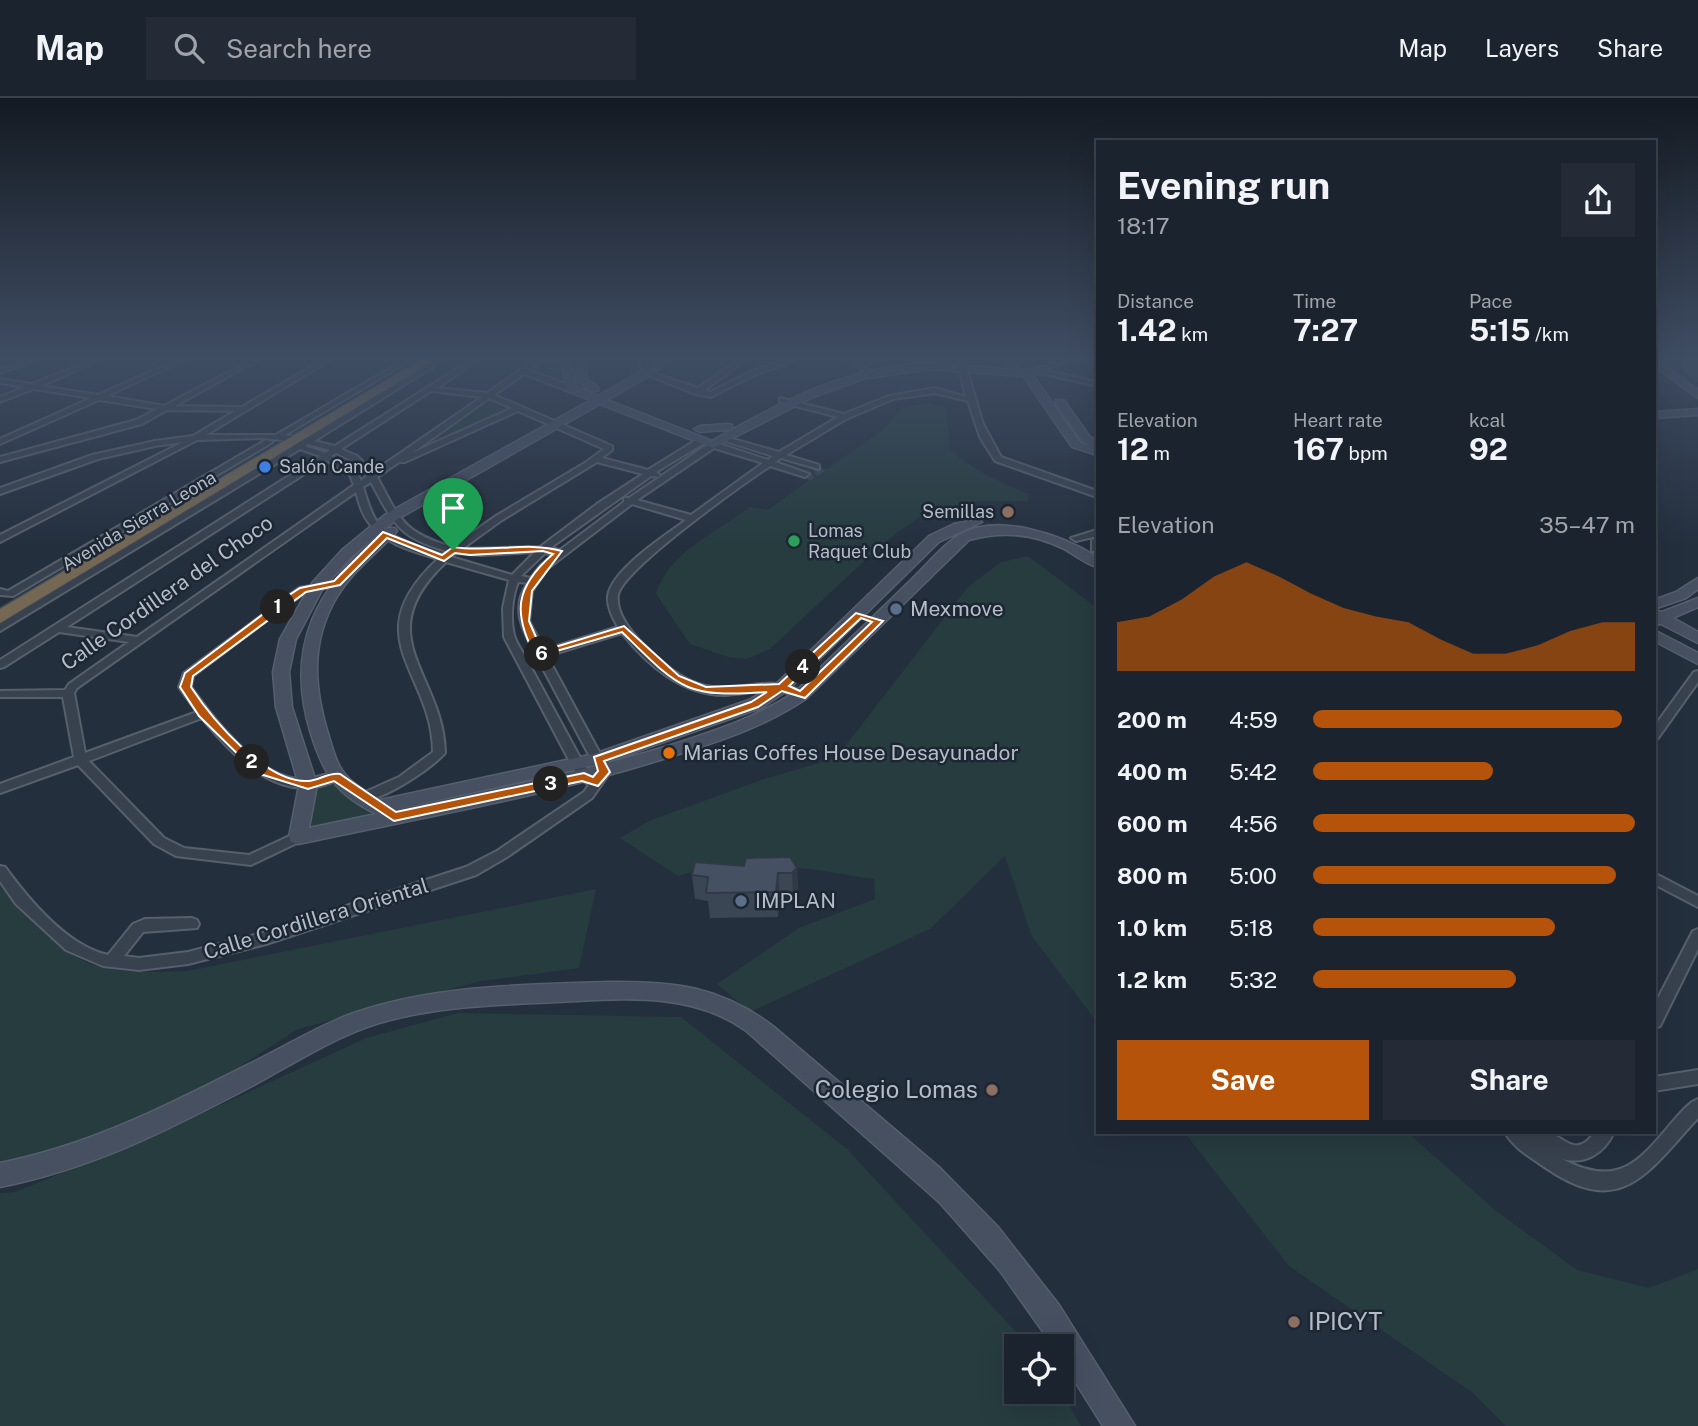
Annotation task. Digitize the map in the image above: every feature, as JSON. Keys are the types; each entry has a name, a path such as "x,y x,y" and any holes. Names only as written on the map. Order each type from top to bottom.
{"highway":[{"name":"Avenida Sierra Leona","path":"289,441 320,422"},
{"name":"Avenida Sierra Leona","path":"0,617 210,487 322,422"},
{"name":"Avenida Sierra Leona","path":"3,598 210,487"}],"street":[{"path":"0,436 31,422"},
{"path":"0,442 43,422"},
{"path":"0,460 139,422"},
{"path":"0,539 177,444 208,422"},
{"path":"0,493 94,462 160,449 194,439 221,422"},
{"name":"Avenida Sierra Leona","path":"0,628 315,422"},
{"name":"Avenida Sierra Leona","path":"3,598 325,422"},
{"path":"0,665 377,422"},
{"name":"Calle Cordillera del Choco","path":"80,759 68,693 73,686 448,422"},
{"name":"Calle Cordillera del Choco","path":"388,463 401,460 487,422"},
{"path":"371,802 439,753 440,742 435,723 406,651 407,610 425,579 453,550 609,448 552,422"},
{"path":"298,837 308,785 285,707 281,672 288,639 317,586 347,553 395,521 568,422"},
{"path":"667,422 765,462 805,474"},
{"path":"591,771 524,621 527,591 532,581 559,553 713,439 747,422"},
{"path":"801,695 782,687 720,692 690,686 663,669 624,629 612,600 618,582 634,565 765,462 838,422"},
{"path":"980,422 991,451 998,459 1096,494"},
{"path":"1059,422 1076,444 1096,452"},
{"path":"1071,422 1086,439 1096,444"},
{"path":"591,771 521,661 509,637 506,615 514,580 543,548 652,474 700,435 727,432 775,456 816,467"},
{"path":"194,439 289,441 335,449 354,458 371,474 395,521 421,539 453,550 470,552 543,548 559,553"},
{"path":"0,493 94,457 177,444 289,441 344,465 354,474 365,507 381,531 444,558 514,580 532,581"},
{"path":"0,531 160,449"},
{"path":"595,459 665,477"},
{"path":"617,497 694,519"},
{"path":"371,802 591,771 744,708 782,687 859,615 934,539 968,524 1031,523 1096,547"},
{"path":"80,759 159,841 181,853 251,860 298,837 591,771 737,729 774,714 801,695 953,544 999,525 1096,547"},
{"path":"381,531 337,583 314,625 308,650 308,704 336,776 394,817"},
{"path":"1656,615 1698,582"},
{"path":"336,776 308,785 261,771 203,714 185,687 188,675 286,601 317,586 337,583"},
{"path":"1681,595 1698,602"},
{"path":"1656,615 1698,602"},
{"path":"859,615 878,621"},
{"path":"1656,615 1698,638"},
{"path":"55,628 139,640"},
{"path":"521,661 624,629"},
{"path":"1656,636 1698,659"},
{"path":"1656,732 1698,674"},
{"path":"0,694 68,693"},
{"path":"0,789 203,714"},
{"name":"Calle Cordillera Oriental","path":"0,871 21,900 71,946 112,961 139,964 188,958 266,938 471,871 502,854 588,795 591,771"},
{"path":"1656,879 1698,902"},
{"path":"112,961 138,928 145,925 192,925"},
{"path":"1656,1017 1698,935"},
{"path":"0,1175 38,1169 126,1136 356,1021 403,1006 463,998 608,991 681,995 716,1002 747,1021 789,1056 965,1211 1024,1280 1120,1426"},
{"path":"1656,1084 1698,1077"},
{"path":"1516,1134 1550,1162 1594,1180 1611,1181 1639,1169 1698,1107"},
{"path":"1536,1134 1547,1143 1569,1153 1583,1154 1598,1144 1604,1134"}],"green space":[{"path":"452,422 481,422 398,459"},
{"name":"Lomas Raquet Club","path":"890,422 947,422 950,449 977,470 1029,494 1028,501 978,501 928,512 899,531 863,562 770,649 747,659 728,657 690,644 656,594 671,566 695,544 750,507 768,510 813,477 776,461 827,469 883,430"},
{"path":"1028,556 1096,607 1096,1021 1031,935 1005,856 930,929 750,1012 717,984 799,928 875,899 874,879 800,868 753,865 729,866 678,876 620,838 649,821 761,780 836,758 968,587 1001,562"},
{"path":"328,782 353,793 374,808 373,821 314,832 304,820 309,791"},
{"path":"0,883 54,941 71,954 105,968 143,972 187,971 596,889 579,968 481,981 298,1029 214,1083 127,1126 34,1161 0,1165"},
{"path":"458,1013 681,1017 847,1149 1018,1334 1004,1334 1004,1404 1068,1404 1081,1426 0,1426 0,1193 15,1192 151,1137 366,1038"},
{"path":"1186,1134 1409,1134 1495,1210 1577,1270 1649,1288 1698,1269 1698,1426 1506,1426 1473,1393 1289,1266"}],"building":[{"path":"790,857 797,868 792,873 778,873 776,892 706,893 708,877 692,875 695,862 744,866 746,858"}],"tunnel":[{"path":"805,474 810,476 822,468 816,467"}],"place":[{"name":"Salón Cande","path":"265,467"},
{"name":"Semillas","path":"1008,512"},
{"name":"Lomas Raquet Club","path":"794,541"},
{"name":"Mexmove","path":"896,609"},
{"name":"Marias Coffes House Desayunador","path":"669,753"},
{"name":"IMPLAN","path":"741,901"},
{"name":"Colegio Lomas","path":"992,1090"},
{"name":"IPICYT","path":"1294,1322"}],"route":[{"path":"453,550 444,558 412,548 386,534 337,583 303,590 286,601 188,675 185,687 203,714 261,771 308,785 336,776 394,817 584,777 594,783 604,772 598,759 702,725 755,704 782,687 859,615 878,621 801,695 782,687 751,691 704,690 690,686 663,669 624,629 539,655 524,621 527,591 532,581 559,553 543,548 470,552 453,550"}]}
